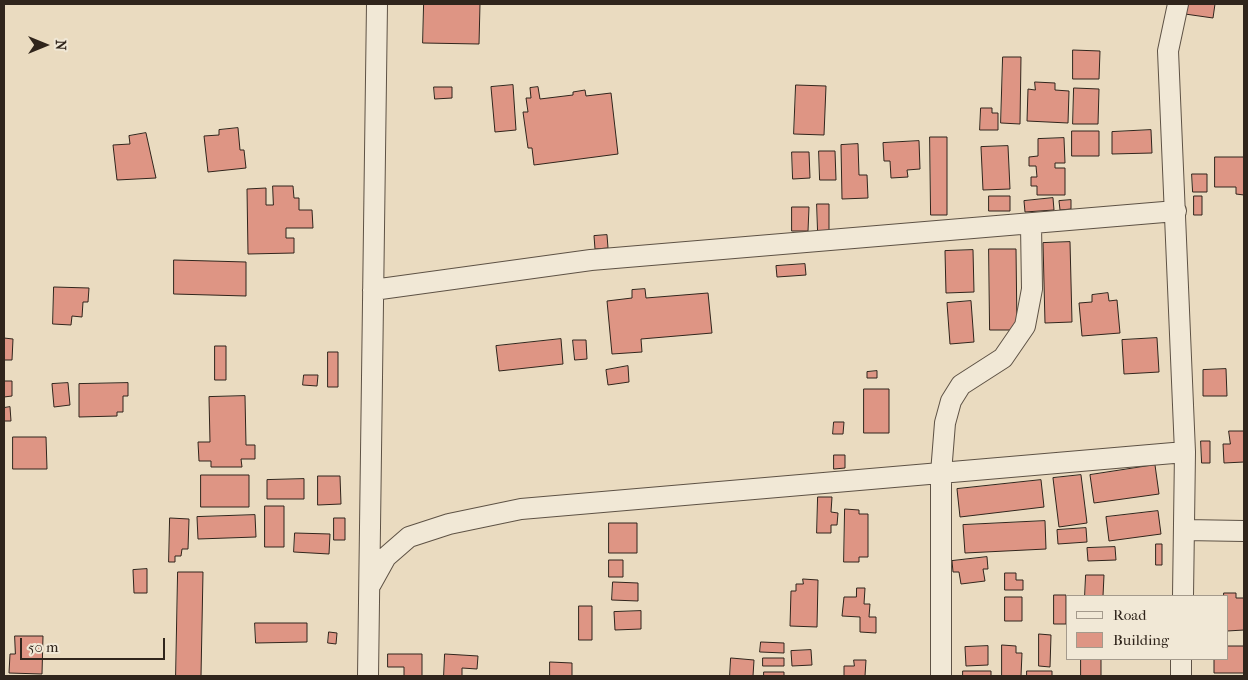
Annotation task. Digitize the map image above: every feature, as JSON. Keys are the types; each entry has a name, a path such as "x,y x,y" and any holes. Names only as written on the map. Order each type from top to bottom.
{"street":[{"path":"368,676 371,584 377,4"},
{"path":"1178,4 1168,51 1185,452 1183,595"},
{"path":"373,290 591,260 1031,225 1176,211"},
{"path":"941,676 941,473 946,423 951,400 961,385 1003,358 1025,326 1032,289 1031,225"},
{"path":"371,584 386,557 409,536 450,524 512,511 1185,452"},
{"path":"1184,530 1244,531"},
{"path":"1181,676 1182,660"}],"building":[{"path":"424,4 480,4 479,44 423,43"},
{"path":"1187,4 1215,4 1213,18 1185,14"},
{"path":"1073,50 1100,51 1099,79 1073,79"},
{"path":"1003,57 1021,57 1020,124 1001,123"},
{"path":"1035,82 1055,83 1055,90 1069,91 1068,123 1027,121 1028,89 1035,90"},
{"path":"513,85 516,130 495,132 491,87"},
{"path":"796,85 826,86 824,135 794,134"},
{"path":"434,87 452,87 452,98 435,99"},
{"path":"538,87 540,99 573,95 573,92 585,90 586,96 611,93 618,154 534,165 532,148 528,148 523,112 528,112 526,98 531,98 530,88"},
{"path":"1074,88 1099,89 1098,124 1073,124"},
{"path":"981,108 992,108 992,113 998,113 998,130 980,130"},
{"path":"238,128 240,150 244,150 246,168 208,172 204,136 219,135 219,130"},
{"path":"1151,130 1152,153 1112,154 1112,132"},
{"path":"1072,131 1099,131 1099,156 1072,156"},
{"path":"146,133 156,178 117,180 113,145 130,144 129,136"},
{"path":"930,137 947,137 947,215 931,215"},
{"path":"1064,138 1065,163 1055,163 1055,168 1065,168 1065,195 1037,195 1037,186 1031,186 1031,177 1037,177 1036,166 1029,166 1029,157 1038,156 1038,139"},
{"path":"919,141 920,169 907,170 908,177 891,178 890,161 884,161 883,143"},
{"path":"858,144 859,175 867,175 868,198 842,199 841,145"},
{"path":"1008,146 1010,189 983,190 981,147"},
{"path":"819,151 835,151 836,180 820,180"},
{"path":"792,152 809,152 810,178 793,179"},
{"path":"1215,157 1244,157 1244,195 1236,194 1236,187 1215,187"},
{"path":"1192,174 1207,174 1207,192 1193,192"},
{"path":"273,186 293,186 294,198 299,198 299,210 312,210 313,228 286,228 286,238 294,238 294,253 248,254 247,189 266,188 266,205 273,205"},
{"path":"989,196 1010,196 1010,211 989,211"},
{"path":"1194,196 1202,196 1202,215 1194,215"},
{"path":"1053,198 1054,210 1025,212 1024,201"},
{"path":"1071,200 1071,209 1060,210 1059,201"},
{"path":"817,204 829,204 829,231 818,232"},
{"path":"792,207 809,207 808,231 792,231"},
{"path":"607,235 608,248 595,249 594,236"},
{"path":"1070,242 1072,322 1045,323 1043,243"},
{"path":"989,249 1016,249 1017,330 990,330"},
{"path":"973,250 974,292 946,293 945,251"},
{"path":"174,260 246,262 246,296 174,294"},
{"path":"805,264 806,275 777,277 776,266"},
{"path":"54,287 89,288 88,302 83,302 82,317 72,316 71,325 53,324"},
{"path":"645,289 646,298 708,293 712,333 641,339 642,352 612,354 607,301 632,298 632,290"},
{"path":"1108,293 1109,301 1117,300 1120,333 1082,336 1079,303 1092,302 1092,295"},
{"path":"971,301 974,342 950,344 947,303"},
{"path":"4,338 13,339 12,360 4,360"},
{"path":"1157,338 1159,372 1124,374 1122,340"},
{"path":"561,339 563,364 499,371 496,346"},
{"path":"573,340 586,340 587,359 575,360"},
{"path":"215,346 226,346 226,380 215,380"},
{"path":"328,352 338,352 338,387 328,387"},
{"path":"628,366 629,382 608,385 606,370"},
{"path":"1226,369 1227,396 1203,396 1203,370"},
{"path":"877,371 877,378 867,378 867,372"},
{"path":"304,375 318,375 317,386 303,385"},
{"path":"4,381 12,381 12,396 4,397"},
{"path":"68,383 70,405 54,407 52,384"},
{"path":"128,383 128,396 123,396 123,412 117,412 117,416 79,417 79,384"},
{"path":"864,389 889,389 889,433 864,433"},
{"path":"245,396 246,445 255,445 255,459 241,459 242,467 211,467 211,461 199,461 198,442 210,442 209,397"},
{"path":"10,407 11,421 4,421 4,408"},
{"path":"834,422 844,422 843,434 833,434"},
{"path":"1229,431 1244,431 1244,462 1224,463 1223,444 1230,444"},
{"path":"13,437 46,437 47,469 13,469"},
{"path":"1201,441 1210,441 1210,463 1202,463"},
{"path":"834,455 845,455 845,468 834,469"},
{"path":"1155,465 1159,494 1094,503 1090,475"},
{"path":"201,475 249,475 249,507 201,507"},
{"path":"1081,475 1087,523 1059,527 1053,478"},
{"path":"318,476 340,476 341,504 318,505"},
{"path":"304,479 304,499 267,499 267,480"},
{"path":"1041,480 1044,507 960,517 957,489"},
{"path":"818,497 832,497 831,512 838,513 837,525 831,525 831,533 817,533"},
{"path":"265,506 284,506 284,547 265,547"},
{"path":"845,509 859,510 859,514 868,514 868,557 859,557 859,562 844,562"},
{"path":"1158,511 1161,534 1109,541 1106,517"},
{"path":"255,515 256,537 198,539 197,517"},
{"path":"170,518 189,519 188,549 182,549 181,556 175,556 175,562 169,562"},
{"path":"334,518 345,518 345,540 334,540"},
{"path":"1045,521 1046,549 965,553 963,525"},
{"path":"609,523 637,523 637,553 609,553"},
{"path":"1086,528 1087,542 1058,544 1057,530"},
{"path":"295,533 330,534 329,554 294,552"},
{"path":"1156,544 1162,544 1162,565 1156,565"},
{"path":"1115,547 1116,560 1088,561 1087,548"},
{"path":"987,557 988,569 983,569 985,581 961,584 959,572 953,572 952,561"},
{"path":"609,560 623,560 623,577 609,577"},
{"path":"147,569 147,593 134,593 133,570"},
{"path":"178,572 203,572 201,676 176,676"},
{"path":"1005,573 1016,573 1016,580 1023,580 1023,590 1005,590"},
{"path":"1086,575 1104,575 1103,595 1085,595"},
{"path":"803,579 818,580 817,627 790,626 791,591 796,591 796,584 803,584"},
{"path":"613,582 638,583 638,601 612,600"},
{"path":"857,588 865,588 864,604 870,604 869,617 876,617 876,633 860,632 860,617 842,616 844,597 856,597"},
{"path":"1224,593 1236,593 1236,598 1244,598 1244,630 1228,631 1228,595 1224,595"},
{"path":"1054,595 1066,595 1066,624 1054,624"},
{"path":"1005,597 1022,597 1022,621 1005,621"},
{"path":"579,606 592,606 592,640 579,640"},
{"path":"641,611 641,629 615,630 614,612"},
{"path":"255,623 307,623 307,642 256,643"},
{"path":"329,632 337,633 336,644 328,643"},
{"path":"1039,634 1051,635 1050,667 1039,666"},
{"path":"15,636 43,636 42,674 9,673 10,654 15,654"},
{"path":"761,642 784,643 784,653 760,652"},
{"path":"1002,645 1016,646 1016,653 1022,653 1021,676 1002,676"},
{"path":"988,646 988,665 966,666 965,647"},
{"path":"1228,646 1244,646 1244,673 1214,673 1214,660 1228,660"},
{"path":"811,650 812,665 792,666 791,651"},
{"path":"388,654 422,654 422,676 404,676 404,667 388,667"},
{"path":"445,654 478,656 477,669 462,668 462,676 444,676"},
{"path":"731,658 754,660 753,676 730,676"},
{"path":"763,658 784,658 784,666 763,666"},
{"path":"854,660 866,660 865,676 844,676 844,666 854,666"},
{"path":"1081,660 1101,660 1101,676 1081,676"},
{"path":"550,662 572,663 572,676 550,676"},
{"path":"963,671 991,671 991,676 963,676"},
{"path":"1027,671 1052,671 1052,676 1027,676"},
{"path":"764,672 784,672 784,676 764,676"}]}
